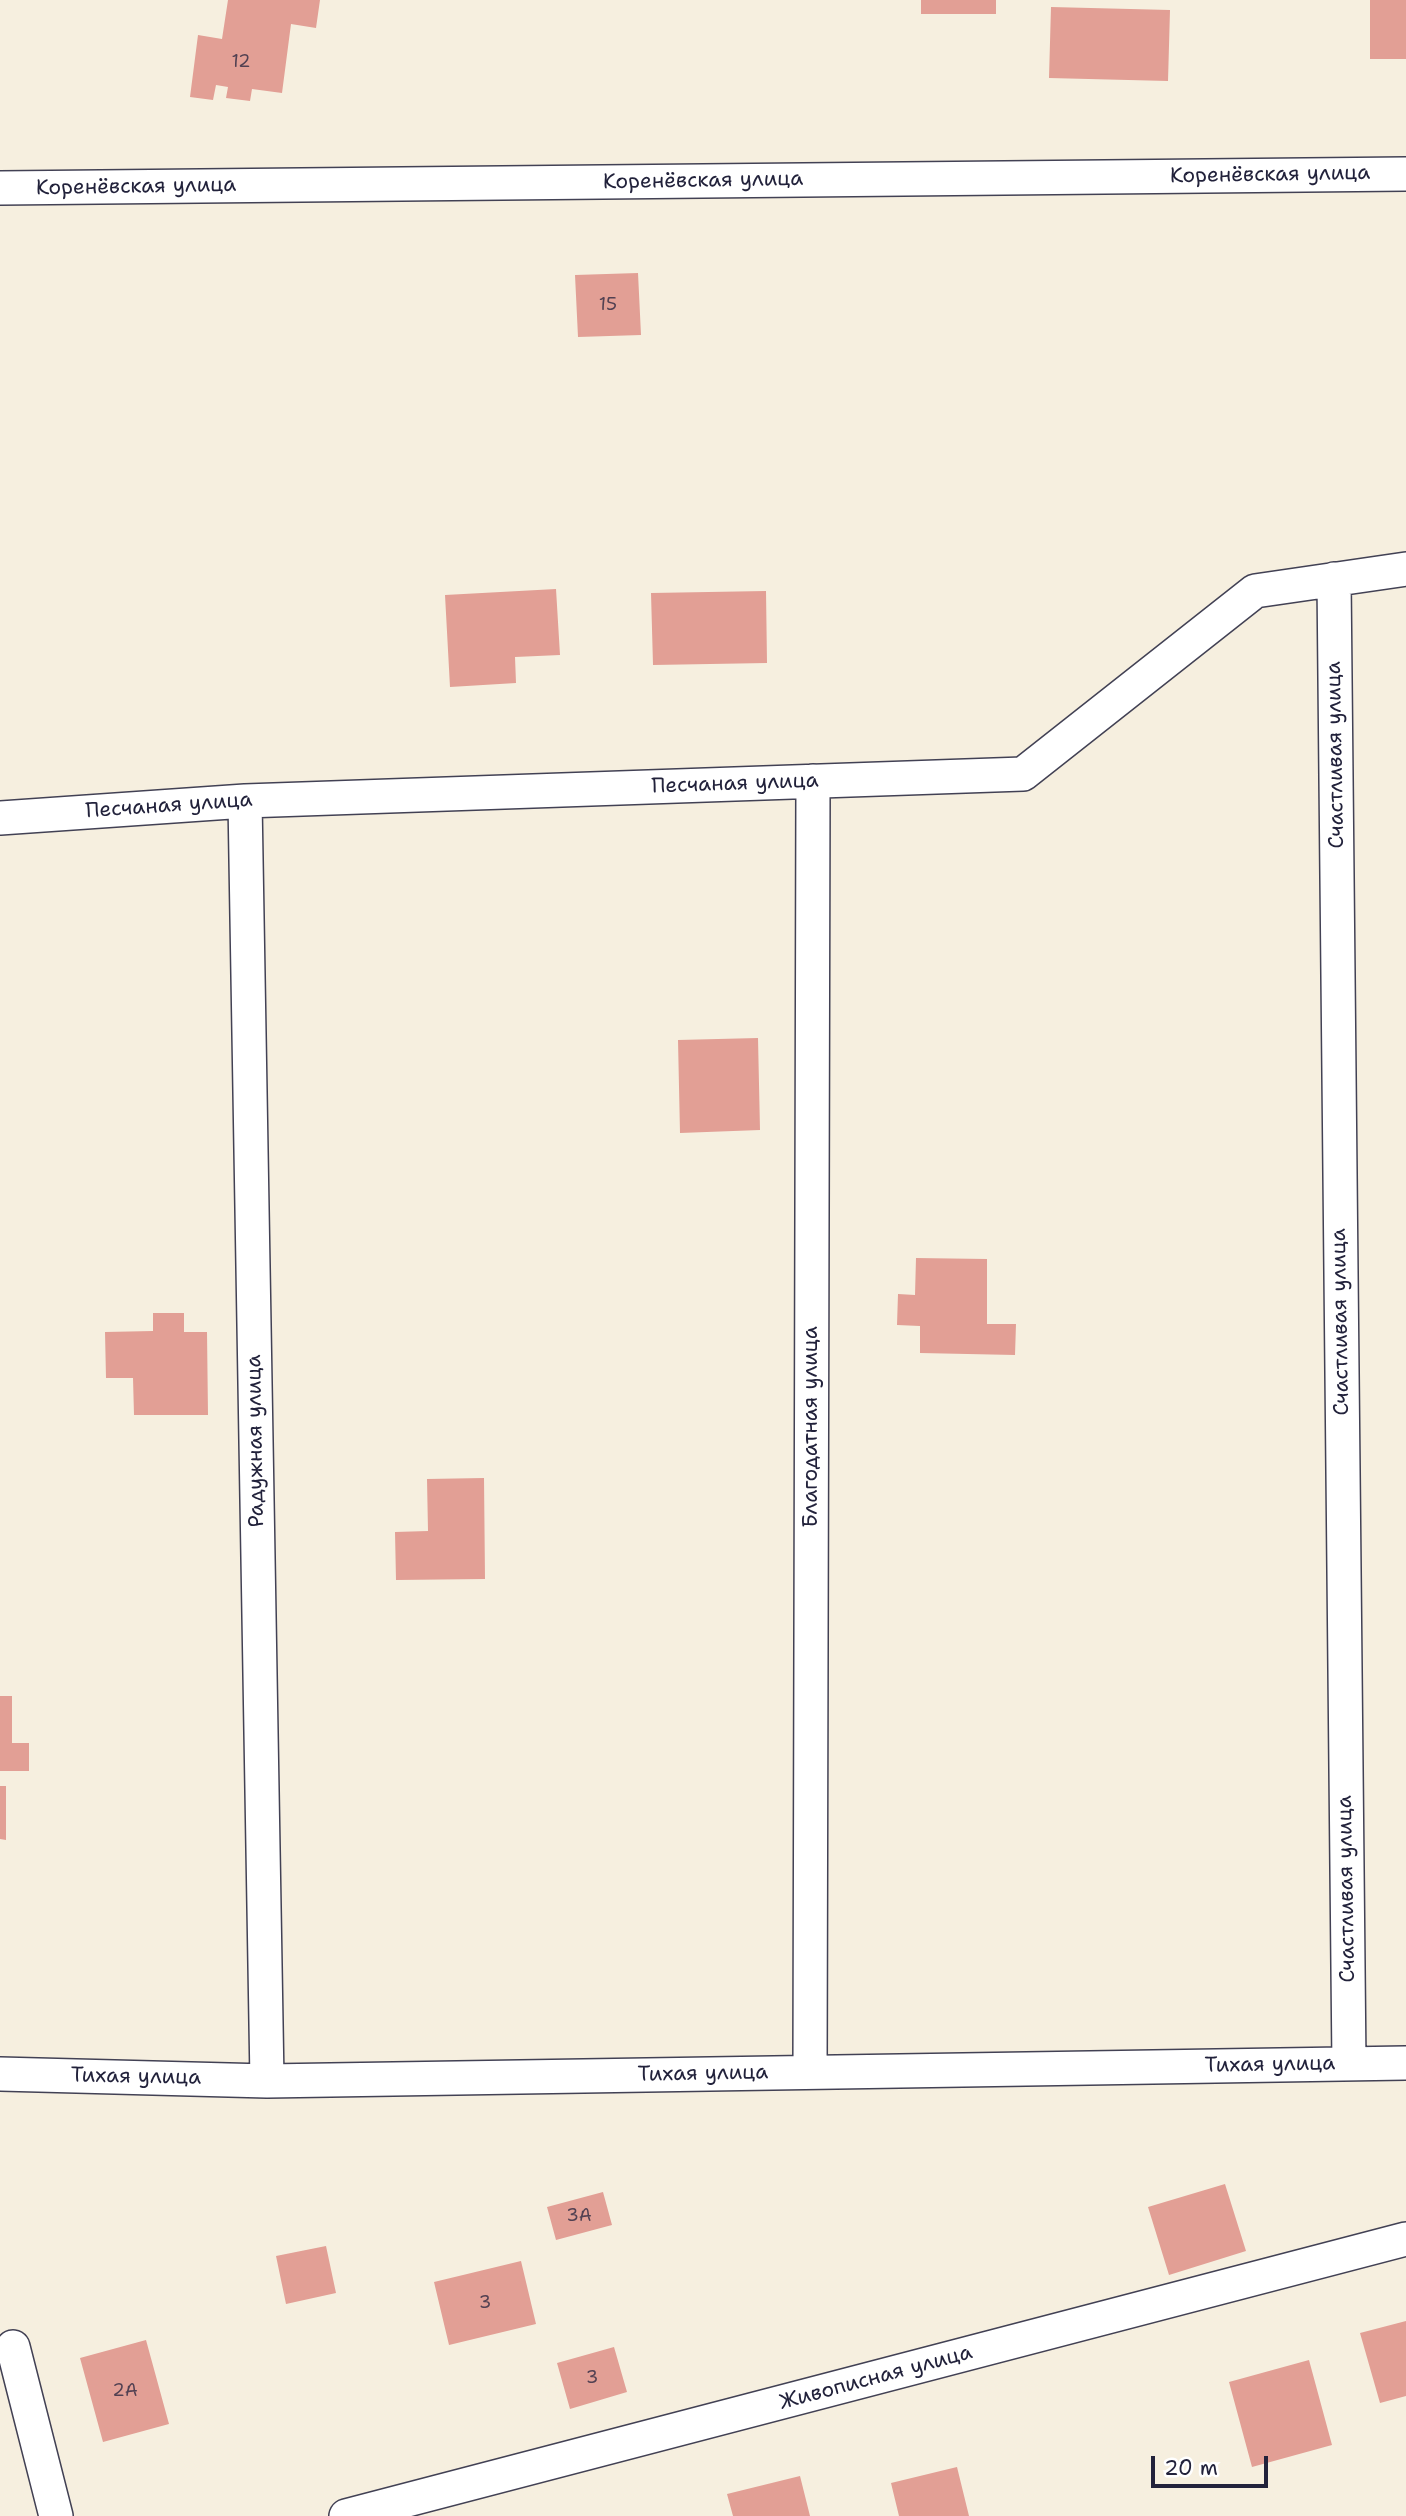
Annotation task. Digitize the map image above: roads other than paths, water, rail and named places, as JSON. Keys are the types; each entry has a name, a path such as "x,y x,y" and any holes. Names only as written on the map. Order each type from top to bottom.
{"street":[{"name":"Коренёвская улица","path":"0,188 1406,174"},
{"name":"Песчаная улица","path":"0,818 245,801 1023,774 1255,591 1406,569"},
{"name":"Счастливая улица","path":"1334,579 1349,2064"},
{"name":"Благодатная улица","path":"810,2073 813,781"},
{"name":"Радужная улица","path":"245,801 267,2081"},
{"name":"Тихая улица","path":"0,2074 267,2081 1406,2063"},
{"name":"Живописная улица","path":"346,2516 1406,2239"},
{"path":"13,2347 56,2516"}]}
